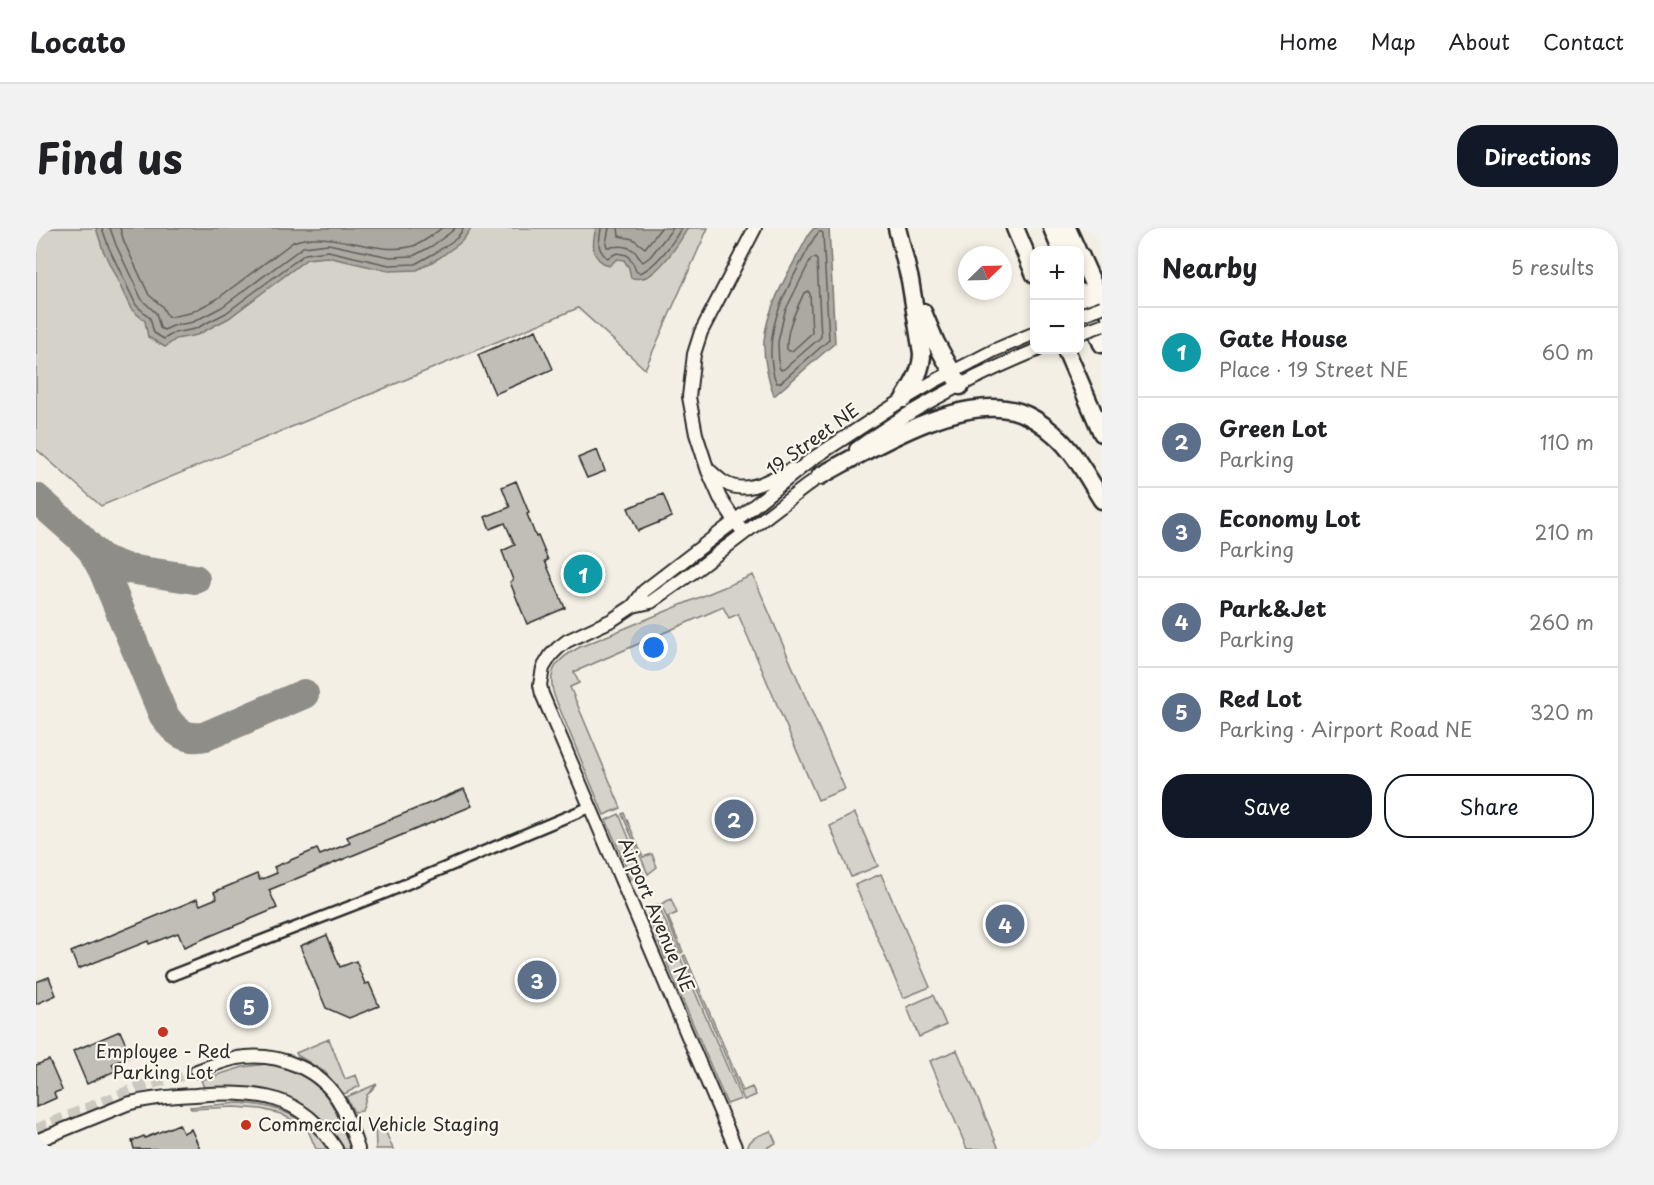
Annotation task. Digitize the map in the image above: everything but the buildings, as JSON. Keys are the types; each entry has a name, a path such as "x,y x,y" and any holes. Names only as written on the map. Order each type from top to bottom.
{"highway":[{"path":"897,228 910,280 921,340 922,365 904,399"},
{"path":"1015,228 1030,263"},
{"path":"1052,228 1059,246"},
{"path":"1067,228 1075,246"},
{"path":"1084,264 1102,306"},
{"path":"910,280 936,343 957,378"},
{"path":"1083,300 1102,344"},
{"path":"1068,354 1102,433"},
{"path":"820,476 874,446 932,420 978,408 1005,409 1019,412 1055,434 1102,500"}],"street":[{"path":"744,534 720,498 706,468 696,434 689,397 694,354 701,332 755,228"},
{"path":"1084,313 1102,306"},
{"path":"1084,332 1102,325"},
{"name":"19 Street NE","path":"633,606 651,602 868,441 925,405 995,350 1030,335"},
{"name":"19 Street NE","path":"542,694 540,685 543,668 551,655 567,641 612,620 633,606 644,591 812,459 904,399 1030,353"},
{"path":"706,468 728,485 749,487 757,486 812,459"},
{"name":"Airport Avenue NE","path":"542,694 736,1149"},
{"path":"170,976 384,893 590,807"},
{"path":"197,1071 224,1061 251,1056 294,1063 332,1090 344,1111 358,1149"},
{"path":"36,1141 140,1100 162,1097 254,1094 296,1108 320,1127 336,1149"}],"shaded area":[{"path":"36,228 708,228 645,369 578,308 101,506 36,449"},
{"path":"753,575 845,789 818,800 738,614 729,618 723,607 574,672 579,683 570,687 621,808 604,815 554,695 552,678 556,665 566,655 580,647"},
{"path":"624,813 643,857 652,854 657,867 648,874 622,814"},
{"path":"855,813 878,866 851,877 830,826"},
{"path":"619,814 645,877 638,882 631,878 606,820"},
{"path":"881,874 930,987 903,998 855,885"},
{"path":"671,899 677,913 668,917 683,952 681,953 661,904"},
{"path":"658,904 679,954 665,959 648,915 651,908"},
{"path":"685,955 743,1091 752,1087 756,1095 744,1100 683,956"},
{"path":"680,957 741,1099 727,1104 667,963"},
{"path":"933,995 946,1025 919,1037 907,1007"},
{"path":"329,1039 345,1079 356,1075 360,1086 344,1094 325,1072 296,1053"},
{"path":"957,1050 999,1149 967,1149 930,1061"},
{"path":"266,1064 300,1074 323,1092 338,1117 351,1149 344,1149 317,1115 302,1104 285,1096 248,1089 205,1090 201,1080 243,1067"},
{"path":"377,1084 367,1095 362,1111 354,1112 346,1097"},
{"path":"239,1103 266,1106 290,1114 310,1128 328,1149 316,1149 307,1128 281,1114 261,1109 235,1107 191,1109 190,1107"},
{"path":"375,1120 381,1121 393,1149 376,1149"},
{"path":"771,1131 776,1143 768,1149 747,1149 753,1139"}],"water":[{"path":"96,228 472,228 461,242 417,270 389,271 327,257 307,259 229,318 197,335 176,339 165,347 148,337 145,321 131,309 103,250"},
{"path":"596,228 688,228 661,266 648,276 639,279 631,278 624,260 617,259 609,266 598,259 593,245"},
{"path":"814,228 829,228 835,343 774,396 764,355 766,327 781,286"}],"taxiway":[{"path":"36,498 92,550 103,570 163,714 176,730 186,736 206,736 304,694"},
{"path":"92,550 104,560 128,569 195,579"}],"tunnel":[{"path":"36,1130 145,1085 197,1071"}],"place":[{"name":"Gate House","path":"583,574"},
{"name":"Green Lot","path":"734,819"},
{"name":"Park&Jet","path":"1005,924"},
{"name":"Economy Lot","path":"537,980"},
{"name":"Red Lot","path":"249,1006"},
{"name":"Employee - Red Parking Lot","path":"163,1032"},
{"name":"Commercial Vehicle Staging","path":"246,1125"}]}
